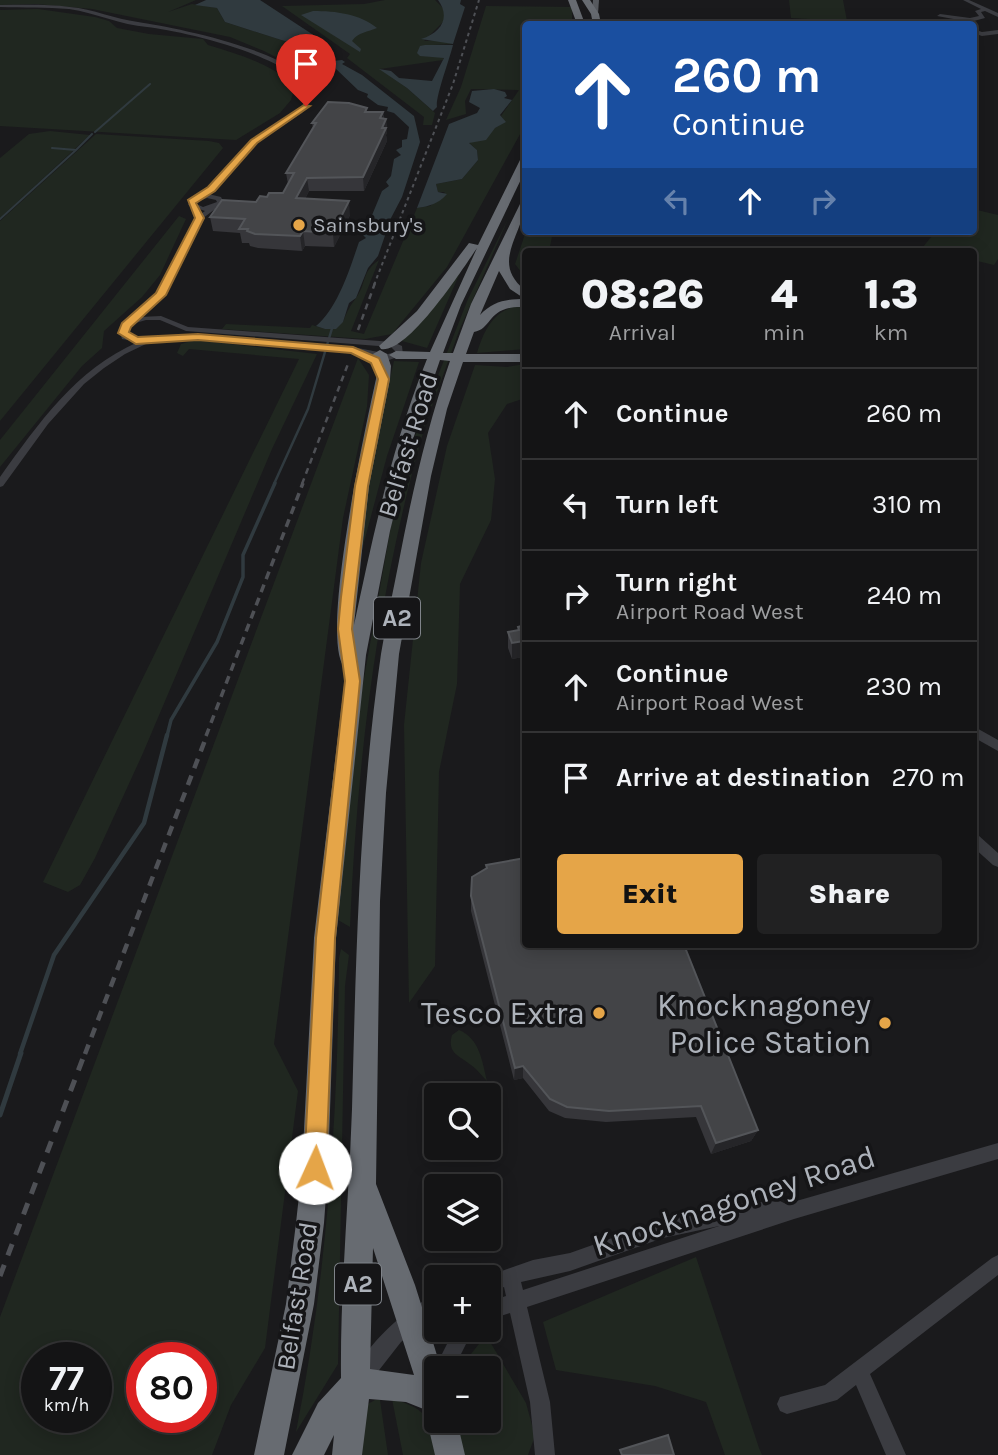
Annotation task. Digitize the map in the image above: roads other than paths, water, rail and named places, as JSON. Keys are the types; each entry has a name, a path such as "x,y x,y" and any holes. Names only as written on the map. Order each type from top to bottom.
{"highway":[{"path":"572,0 580,21"},
{"path":"586,0 596,21"},
{"name":"Belfast Road","path":"269,1455 300,1304 310,1223 315,1168 325,938 352,681 382,531 405,442 425,380 455,305 522,166"},
{"name":"Belfast Road","path":"347,1455 356,1384 355,1331 363,1183 369,901 376,793 390,654 423,476 440,409 477,304 522,210"},
{"path":"352,681 345,629 348,597 362,486 388,350 452,276 484,227 500,212"},
{"path":"503,251 504,270 510,284 522,293"},
{"path":"463,342 490,309 507,303 522,303"},
{"path":"388,350 475,359 522,359"},
{"path":"363,1183 424,1312"},
{"path":"307,1455 329,1414 356,1384 410,1386 424,1392"},
{"path":"445,1433 450,1455"}],"main road":[{"path":"595,14 596,0"}],"street":[{"path":"965,0 998,15"},
{"path":"0,6 70,8 159,29 189,32 230,42 304,79 313,94 300,112 254,142 211,189 191,202 199,218"},
{"path":"940,16 976,19 983,17 978,12 984,10"},
{"path":"977,32 998,32"},
{"path":"0,484 68,396 109,358 131,322 161,295 199,218 221,203 211,189"},
{"path":"202,197 216,197"},
{"path":"195,208 213,208"},
{"path":"109,358 169,331 161,295"},
{"path":"131,322 153,317 202,331 318,344"},
{"path":"123,333 130,339 198,337 388,350"},
{"path":"332,345 353,350 375,361 383,379"},
{"path":"353,350 388,350"},
{"path":"977,733 998,746"},
{"path":"977,841 995,852"},
{"name":"Knocknagoney Road","path":"501,1306 588,1280 794,1210 998,1151"},
{"path":"501,1280 533,1269 570,1262 663,1229 745,1212 794,1210"},
{"path":"787,1404 830,1393 998,1264"},
{"path":"511,1277 540,1402 545,1455"},
{"path":"356,1384 382,1346 424,1312"},
{"path":"859,1370 896,1455"}],"waterway":[{"path":"95,132 150,84"},
{"path":"76,150 92,134"},
{"path":"52,148 76,150"},
{"path":"0,219 76,150"},
{"path":"274,484 308,409 333,325"},
{"path":"167,736 171,720 217,642 243,577 243,555 275,483"},
{"path":"20,1054 54,955 144,823 167,735"},
{"path":"0,1115 21,1053"}],"railway":[{"path":"374,285 453,84 479,0"},
{"path":"358,330 375,283"},
{"path":"302,484 348,364"},
{"path":"206,736 303,483"},
{"path":"85,1054 207,735"},
{"path":"0,1276 85,1053"}],"place":[{"name":"Sainsbury's","path":"299,225"},
{"name":"Tesco Extra","path":"599,1013"},
{"name":"Knocknagoney Police Station","path":"885,1023"}]}
